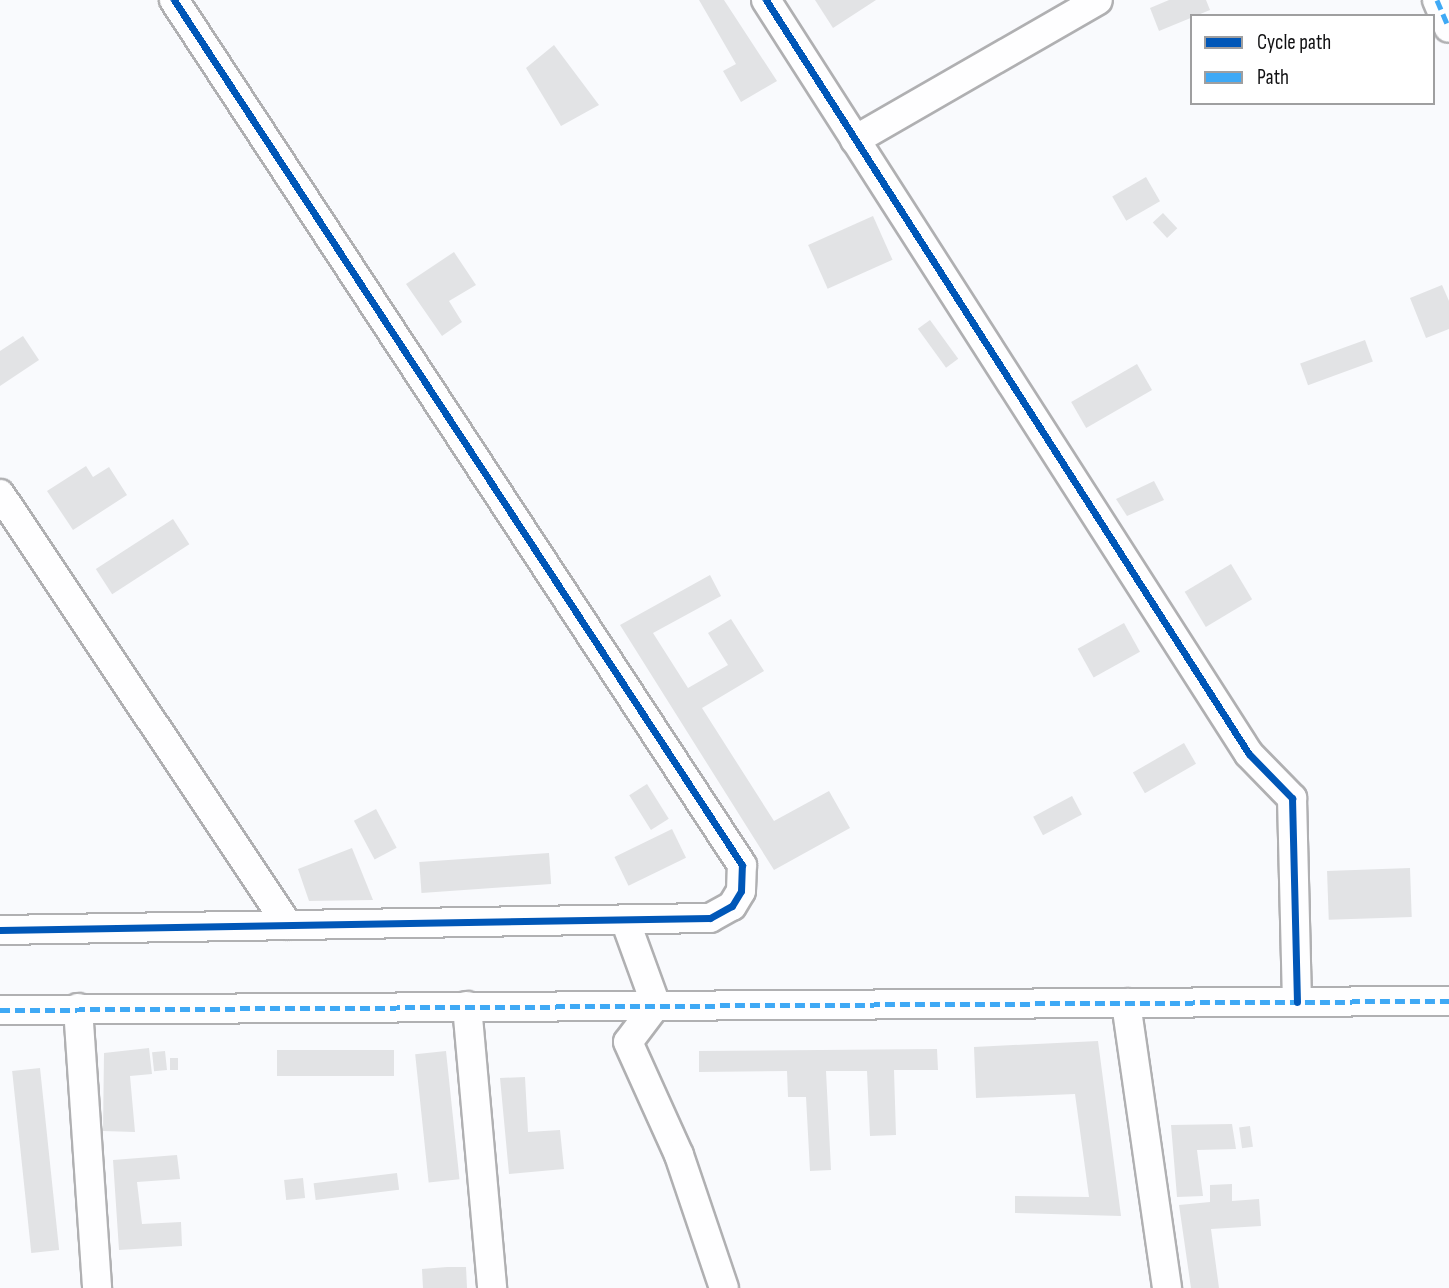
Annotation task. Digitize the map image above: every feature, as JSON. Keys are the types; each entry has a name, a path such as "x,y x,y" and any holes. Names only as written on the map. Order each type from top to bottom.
{"street":[{"path":"0,930 709,918 732,906 741,891 742,865 174,0"},
{"path":"766,0 1250,754 1292,798 1297,1002"},
{"path":"855,141 1098,0"},
{"path":"1437,0 1449,28"},
{"path":"0,494 288,925"},
{"path":"625,920 656,1005"},
{"path":"0,1010 1449,1001"},
{"path":"1126,1003 1167,1288"},
{"path":"656,1005 628,1042 679,1155 724,1288"},
{"path":"467,1006 492,1288"},
{"path":"78,1008 97,1288"}],"building":[{"path":"699,0 724,0 777,81 741,102 723,71 736,64"},
{"path":"815,0 876,0 833,28"},
{"path":"1169,0 1206,0 1210,10 1190,14 1190,18 1159,31 1150,8"},
{"path":"554,45 599,105 561,126 526,68"},
{"path":"1146,177 1160,201 1126,221 1112,196"},
{"path":"1163,213 1177,228 1167,238 1153,223"},
{"path":"873,216 893,260 828,289 808,245"},
{"path":"454,252 476,285 449,301 462,322 442,336 406,284"},
{"path":"1442,285 1449,301 1449,329 1426,338 1410,298"},
{"path":"930,320 958,359 946,368 918,329"},
{"path":"23,336 39,360 0,386 0,351"},
{"path":"1365,340 1373,362 1308,385 1300,364"},
{"path":"1137,364 1152,390 1086,428 1071,402"},
{"path":"86,466 93,477 109,467 127,495 73,530 47,491"},
{"path":"1154,481 1164,500 1127,516 1116,499"},
{"path":"173,519 189,544 112,594 96,569"},
{"path":"1231,564 1252,599 1206,627 1185,592"},
{"path":"710,575 721,596 653,633 688,688 728,665 708,633 731,619 764,671 702,708 774,821 829,791 850,828 774,870 620,625"},
{"path":"1124,623 1140,652 1094,678 1078,649"},
{"path":"1184,743 1196,764 1145,793 1133,772"},
{"path":"647,784 669,819 651,830 629,795"},
{"path":"1072,796 1082,815 1043,835 1033,817"},
{"path":"376,809 397,848 375,860 354,821"},
{"path":"672,829 686,858 629,886 614,857"},
{"path":"352,848 373,900 309,901 298,869"},
{"path":"549,853 551,884 421,893 419,862"},
{"path":"1410,868 1412,917 1329,920 1327,871"},
{"path":"1098,1041 1121,1216 1015,1213 1015,1196 1089,1197 1075,1094 976,1098 974,1047"},
{"path":"149,1048 152,1074 130,1076 135,1132 103,1131 104,1053"},
{"path":"937,1049 938,1070 894,1070 896,1135 870,1136 867,1071 826,1071 831,1170 810,1171 806,1097 788,1097 787,1071 699,1072 699,1051"},
{"path":"277,1050 394,1050 394,1076 277,1076"},
{"path":"165,1051 167,1070 154,1071 152,1052"},
{"path":"446,1051 459,1179 429,1183 415,1054"},
{"path":"170,1058 178,1058 178,1070 170,1070"},
{"path":"40,1068 59,1250 31,1253 12,1071"},
{"path":"525,1077 528,1132 560,1130 564,1169 509,1174 500,1078"},
{"path":"1232,1124 1236,1149 1197,1150 1203,1196 1177,1197 1171,1125"},
{"path":"1250,1126 1253,1147 1242,1148 1239,1128"},
{"path":"177,1155 180,1179 137,1182 142,1224 181,1222 182,1246 119,1250 113,1160"},
{"path":"397,1173 399,1190 316,1200 314,1183"},
{"path":"303,1178 305,1198 286,1200 284,1180"},
{"path":"1232,1184 1232,1201 1259,1199 1261,1226 1211,1229 1219,1288 1191,1288 1179,1205 1210,1202 1210,1185"},
{"path":"466,1267 467,1288 423,1288 422,1269"}],"marked path":[{"path":"1437,0 1449,28"},
{"path":"0,1010 1449,1001"}],"cycle path":[{"path":"0,930 710,918 732,906 741,891 742,865 174,0"},
{"path":"766,0 1249,754 1292,798 1297,1002"}]}
